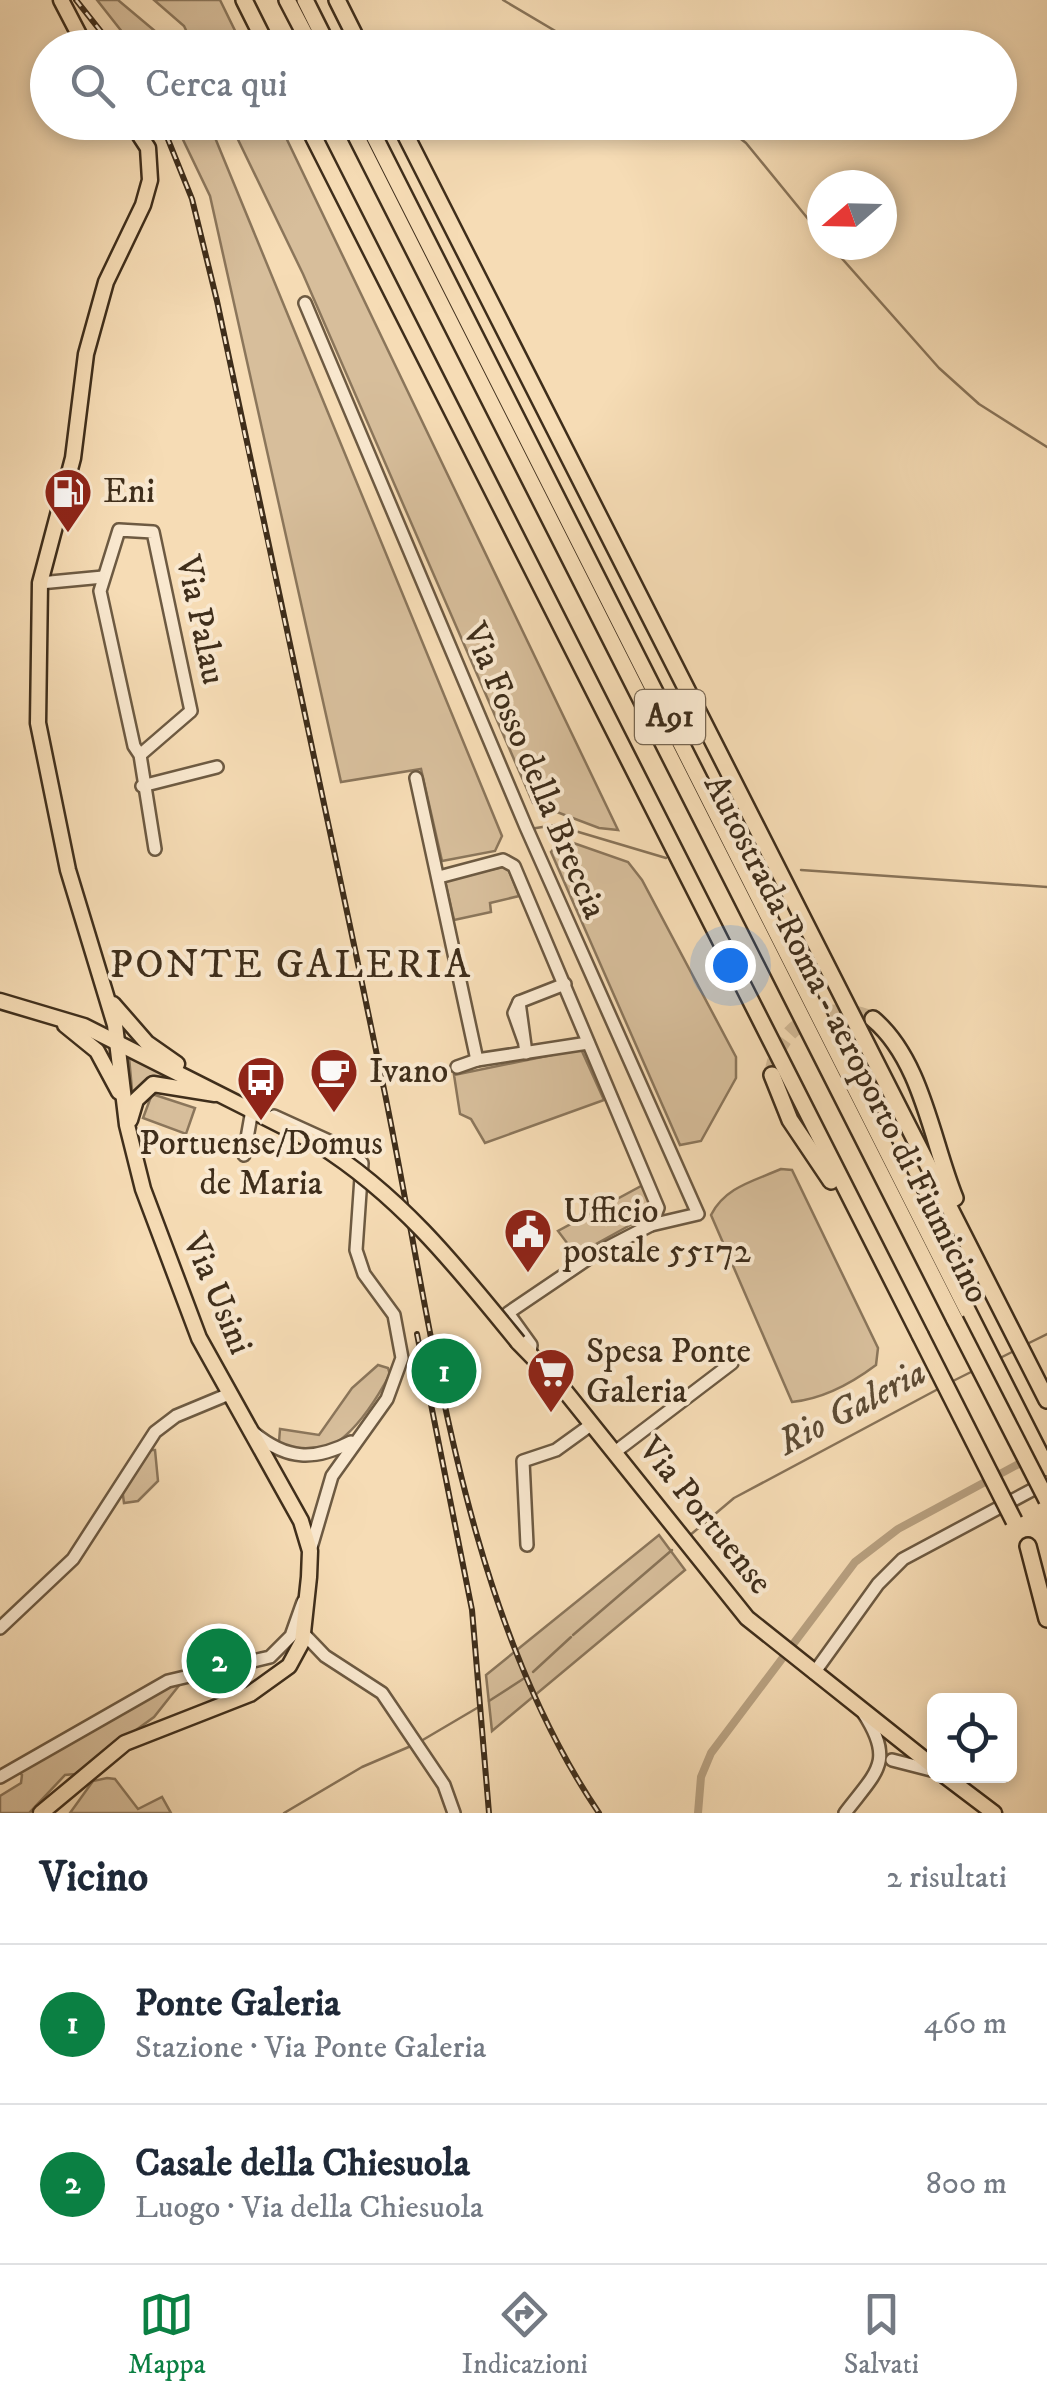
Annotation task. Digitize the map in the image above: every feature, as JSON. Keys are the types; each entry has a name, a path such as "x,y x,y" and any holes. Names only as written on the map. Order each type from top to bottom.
{"highway":[{"path":"244,0 259,30"},
{"path":"288,0 303,30"},
{"path":"305,0 320,30"},
{"path":"337,0 352,30"},
{"path":"315,140 1047,1581"},
{"name":"Autostrada Roma - aeroporto di Fiumicino","path":"359,140 961,1317 1047,1468"},
{"name":"Autostrada Roma - aeroporto di Fiumicino","path":"376,140 961,1317 1047,1500"},
{"path":"408,140 1047,1400"},
{"path":"873,1020 892,1040 909,1070 936,1152 996,1299"},
{"path":"772,1075 790,1120 879,1256"},
{"path":"1028,1546 1047,1619"}],"main road":[{"path":"61,0 77,30"},
{"name":"Via Usini","path":"143,140 148,148 150,180 96,312 84,366 73,458 40,584 40,736 68,870 118,1042 128,1130 143,1189 184,1302 229,1394 299,1515 310,1551"},
{"name":"Via Portuense","path":"0,1001 84,1026 118,1042 318,1144 363,1174 419,1222 592,1424 747,1618 927,1762"},
{"path":"84,1026 108,1001 132,1029 191,1079"},
{"path":"47,1014 97,1051 126,1111"},
{"path":"128,1130 136,1100 153,1084 206,1096 219,1094"},
{"path":"41,1813 125,1742 239,1699 272,1682 294,1660 304,1633 310,1551"},
{"name":"Via Portuense","path":"953,1783 994,1813"}],"street":[{"name":"Via Fosso della Breccia","path":"305,304 526,826 698,1214 651,1225"},
{"name":"Via Palau","path":"102,577 119,530 153,532 191,711 140,755"},
{"path":"40,584 102,577 100,595 132,739 140,755 154,849"},
{"path":"142,786 218,767"},
{"path":"416,778 476,1060"},
{"path":"439,876 508,861 565,984 658,1213 651,1225 586,1259 508,1313 531,1345 524,1348"},
{"path":"525,1047 519,1002 565,984"},
{"path":"458,1068 525,1047 588,1043"},
{"path":"244,1155 252,1110 293,1122 351,1152 363,1167 357,1254 364,1274 394,1315 402,1349 392,1392 356,1438 329,1482 310,1551"},
{"path":"615,1452 732,1362"},
{"path":"0,1628 81,1549 155,1432 176,1416 229,1394"},
{"path":"527,1544 523,1462 560,1448 592,1424"},
{"path":"247,1427 278,1450 302,1456 325,1454 356,1438"},
{"path":"814,1673 878,1584 903,1559 1047,1482"},
{"path":"0,1777 168,1680 268,1658 289,1640 307,1599"},
{"path":"304,1633 325,1656 376,1686 441,1780 454,1813"},
{"path":"863,1713 885,1760"},
{"path":"845,1813 900,1740"},
{"path":"885,1760 927,1770"}],"shaded area":[{"path":"97,0 118,0 154,30 121,30"},
{"path":"154,0 220,0 235,30 186,30"},
{"path":"183,140 216,140 502,836 495,851 442,861 421,769 341,782 210,196"},
{"path":"238,140 287,140 618,830 599,828 533,803 303,274"},
{"path":"562,839 628,862 642,880 736,1057 736,1078 701,1141 680,1145 551,852"},
{"path":"507,866 519,896 490,903 491,912 454,920 445,880"},
{"path":"581,1049 604,1100 485,1143 471,1119 460,1114 454,1075"},
{"path":"129,1057 184,1084 169,1081 133,1100"},
{"path":"152,1094 195,1108 186,1134 143,1118"},
{"path":"781,1169 792,1170 878,1348 876,1365 857,1378 825,1394 792,1402 711,1215 732,1191"},
{"path":"643,1185 649,1200 643,1218 576,1255 558,1231"},
{"path":"378,1365 388,1368 390,1374 372,1405 345,1436 314,1453 297,1452 279,1442 280,1429 319,1435 352,1388"},
{"path":"145,1450 155,1450 158,1481 138,1501 124,1503 122,1488"},
{"path":"659,1535 685,1570 492,1731 486,1675"},
{"path":"181,1683 154,1717 75,1774 65,1775 29,1813 0,1813 0,1796 21,1783 18,1771 154,1689"},
{"path":"115,1779 138,1809 162,1797 171,1813 70,1813 93,1781"}],"waterway":[{"path":"503,0 554,30"},
{"path":"742,140 807,218"},
{"path":"843,260 939,368 979,404 1047,447"},
{"path":"530,829 555,825 666,858"},
{"path":"801,870 1047,887"},
{"name":"Rio Galeria","path":"1027,1344 1047,1334"},
{"name":"Rio Galeria","path":"1000,1358 1016,1350"},
{"name":"Rio Galeria","path":"951,1382 975,1370"},
{"name":"Rio Galeria","path":"689,1536 734,1498 940,1388"},
{"path":"698,1813 701,1777 711,1753 855,1562 898,1529 1026,1460"},
{"name":"Rio Galeria","path":"573,1635 672,1550"},
{"name":"Rio Galeria","path":"533,1672 571,1637"},
{"name":"Rio Galeria","path":"489,1701 523,1679"},
{"name":"Rio Galeria","path":"421,1741 477,1708"},
{"name":"Rio Galeria","path":"284,1813 362,1767 411,1746"}],"tunnel":[{"path":"772,1075 783,1042 807,1020 839,1012 873,1019"}],"railway":[{"path":"76,0 100,30"},
{"path":"168,140 192,199 217,301 385,1094 459,1466 484,1559 515,1648 552,1734 599,1813"},
{"path":"417,1334 472,1610 489,1813"}],"place":[{"name":"Eni","path":"68,534"},
{"name":"Ivano","path":"334,1114"},
{"name":"Portuense/Domus de Maria","path":"261,1122"},
{"name":"Ufficio postale 55172","path":"528,1274"},
{"name":"Ponte Galeria","path":"444,1371"},
{"name":"Spesa Ponte Galeria","path":"551,1414"},
{"name":"Casale della Chiesuola","path":"219,1661"}],"district":[{"name":"PONTE GALERIA","path":"291,966"}]}
